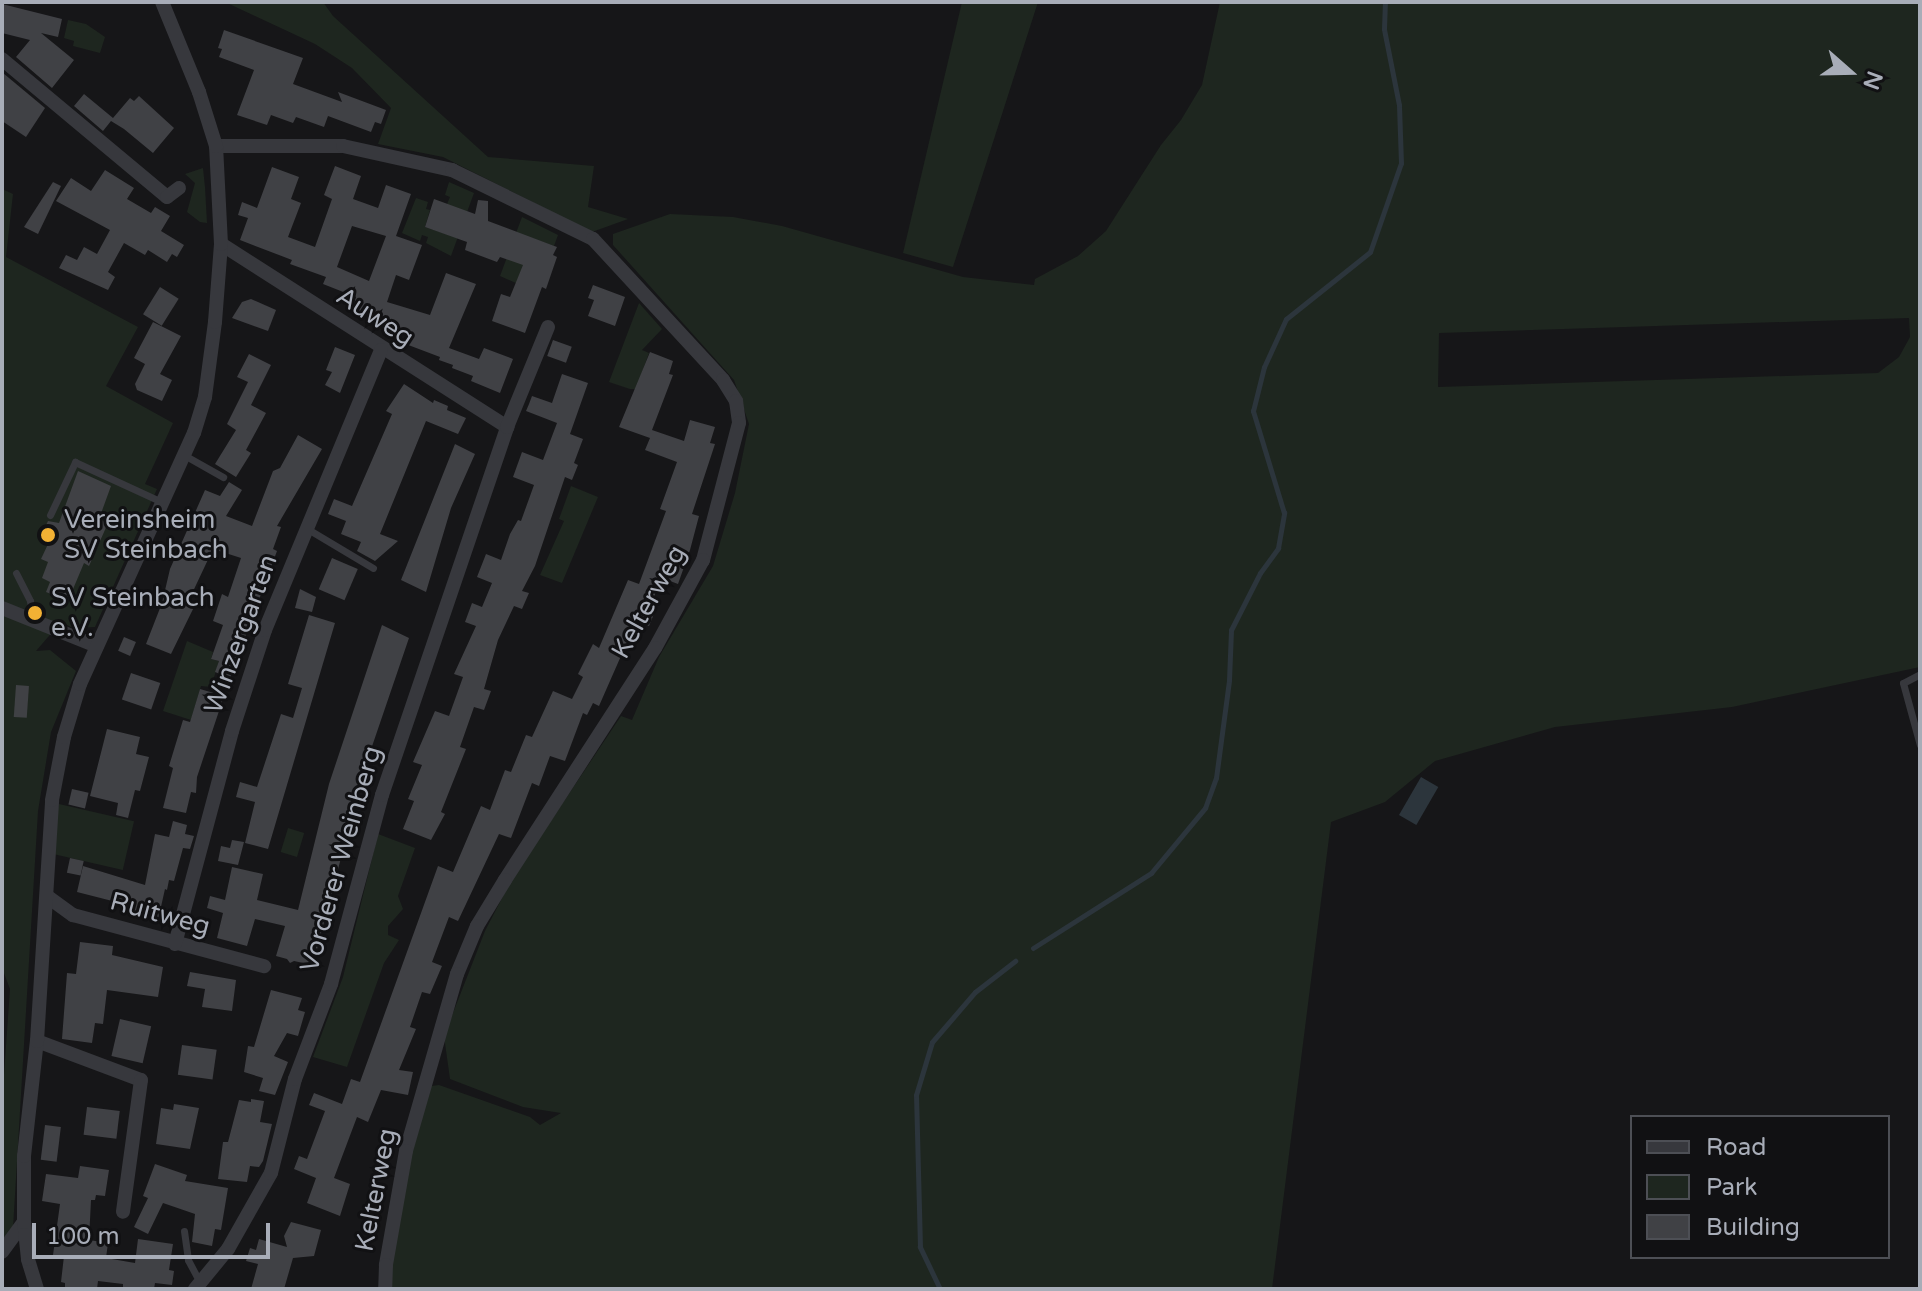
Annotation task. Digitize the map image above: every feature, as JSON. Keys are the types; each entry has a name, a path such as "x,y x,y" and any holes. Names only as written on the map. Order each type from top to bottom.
{"street":[{"path":"37,1289 28,1259 24,1222 24,1156 37,1041 39,944 48,897 52,800 64,737 80,684 184,455 205,397 221,244 216,146 199,92 162,2"},
{"path":"2,59 167,197 179,188"},
{"name":"Kelterweg","path":"216,146 343,146 452,170 593,239 723,380 736,401 739,423 703,560 655,648 484,914 457,974 406,1151 386,1265 385,1289"},
{"name":"Auweg","path":"221,244 381,350 507,427"},
{"name":"Vorderer Weinberg","path":"197,1286 243,1225 271,1173 295,1079 331,984 382,795 507,427 548,327"},
{"name":"Winzergarten","path":"175,944 232,731 265,630 381,350"},
{"path":"2,608 97,646"},
{"name":"Ruitweg","path":"48,897 73,915 264,966"},
{"path":"37,1041 70,1058 141,1080 123,1212"},
{"path":"2,1251 24,1222"}],"lane":[{"path":"184,455 223,477"},
{"path":"50,515 75,462 162,502"},
{"path":"306,528 373,568"},
{"path":"16,573 30,601 33,620"},
{"path":"1920,674 1903,683 1920,745"},
{"path":"184,1231 188,1260 197,1286"}],"green space":[{"path":"225,2 323,2 333,16 488,157 594,166 588,207 628,219 592,232 443,157 378,144 391,108 352,68 315,44"},
{"path":"962,2 1038,2 953,267 903,253"},
{"path":"1220,2 1920,2 1920,667 1732,707 1555,727 1435,761 1385,802 1331,822 1272,1289 388,1289 409,1164 431,1086 439,1085 530,1117 540,1125 561,1113 523,1107 450,1079 444,1036 485,931 512,879 621,716 632,720 659,657 713,566 735,493 749,424 734,380 613,245 613,234 670,214 733,217 782,226 963,277 1034,285 1035,279 1078,256 1106,231 1202,85","holes":["1909,318 1910,337 1899,357 1878,373 1438,387 1439,333"]},
{"path":"68,20 86,24 105,37 100,53 73,46 74,41 64,38"},
{"path":"203,168 207,223 200,222 187,212 195,183 185,174"},
{"path":"449,182 474,193 451,256 426,243 428,237 422,235 420,241 402,233 416,198 428,202 426,209 430,210 425,227 452,236 447,204 450,197 445,195"},
{"path":"2,189 13,194 6,257 138,327 106,386 173,423 145,484 157,489 95,627 73,628 61,622 36,651 50,650 76,671 51,732 38,811 13,1228 2,1243 2,1103 10,989 2,968"},
{"path":"522,217 558,235 554,246 532,238 551,275 518,284 500,276"},
{"path":"639,303 662,329 642,350 649,353 636,389 630,389 609,382"},
{"path":"571,486 598,497 562,583 540,575 564,521 559,519"},
{"path":"187,641 213,652 211,659 219,661 211,687 201,686 191,720 163,711"},
{"path":"59,804 134,821 123,870 48,853"},
{"path":"288,828 304,833 297,857 281,852"},
{"path":"378,834 415,848 398,896 403,909 388,926 388,935 399,940 384,963 347,1067 313,1057 343,977"}],"shaded area":[{"path":"1421,777 1438,787 1416,825 1399,815"}],"building":[{"path":"2,4 62,19 58,37 41,33 74,60 52,88 16,57 30,40 2,33"},
{"path":"224,30 303,58 293,84 342,102 338,92 386,110 381,124 375,122 371,132 328,116 324,127 296,117 293,123 271,115 267,125 237,115 254,70 219,57 222,49 218,48"},
{"path":"3,73 45,108 26,137 2,121"},
{"path":"84,94 113,118 130,98 134,101 139,96 174,128 153,153 111,121 103,131 74,106"},
{"path":"335,166 361,176 353,199 378,208 386,185 411,194 396,236 422,245 409,280 396,275 387,302 430,315 446,273 476,284 449,348 479,359 484,348 513,359 500,393 471,381 473,376 452,368 453,365 439,360 440,357 403,343 407,334 384,325 386,321 352,308 356,297 323,284 326,277 240,240 248,218 238,215 242,202 257,208 272,167 299,177 291,199 301,203 288,237 315,247 332,199 324,195","holes":["352,226 386,236 369,281 337,267"]},
{"path":"105,170 134,188 127,199 151,213 155,207 170,216 161,231 184,245 177,257 172,254 167,262 148,250 145,255 124,243 108,272 115,277 108,290 59,268 66,255 77,260 84,247 97,254 110,230 56,201 71,178 91,191"},
{"path":"53,182 61,186 38,234 24,227"},
{"path":"434,199 475,214 478,200 488,201 488,221 557,247 553,255 557,257 546,289 542,287 525,333 492,321 501,294 510,297 523,265 500,257 497,262 465,250 467,242 425,227"},
{"path":"593,285 625,297 615,326 588,316 594,300 588,298"},
{"path":"160,287 179,299 162,326 143,314"},
{"path":"251,299 276,310 268,331 232,318 242,302"},
{"path":"153,322 181,336 160,374 172,380 162,401 137,390 135,384 145,364 134,358"},
{"path":"553,340 572,347 566,363 547,356"},
{"path":"335,347 355,355 340,393 325,385 332,372 326,370"},
{"path":"650,352 673,361 669,374 673,375 652,430 684,441 690,420 715,427 710,443 715,444 692,514 699,516 678,584 662,578 650,606 656,609 649,626 643,624 634,643 628,640 599,706 593,703 587,715 583,713 565,761 550,756 539,786 532,783 511,838 499,834 458,921 449,917 432,962 442,966 430,994 422,992 410,1027 416,1029 399,1070 413,1072 408,1095 381,1090 368,1122 357,1117 334,1178 350,1184 340,1216 307,1203 316,1178 294,1169 299,1156 307,1159 325,1111 309,1105 314,1093 342,1104 351,1079 360,1082 438,866 453,872 481,806 490,810 505,770 511,772 526,735 532,737 553,691 572,699 583,677 578,674 593,644 599,648 628,580 639,584 666,511 660,509 677,462 645,450 650,438 619,427"},
{"path":"249,354 271,365 251,405 266,413 246,450 251,453 236,477 215,464 236,430 227,424 248,382 237,377"},
{"path":"562,374 588,383 570,434 583,439 574,463 578,465 572,480 565,477 535,566 522,591 529,593 522,609 514,606 498,640 484,689 491,691 484,710 474,707 460,747 466,749 441,812 445,814 431,840 403,829 414,801 408,799 422,765 413,762 435,711 449,716 463,677 454,674 476,626 465,622 472,603 482,607 492,583 477,577 486,554 501,560 510,534 518,520 521,521 534,485 513,477 522,452 543,460 557,423 526,411 532,396 552,403"},
{"path":"404,384 433,403 434,400 448,406 447,410 466,418 458,434 426,421 380,534 398,541 375,561 357,551 361,542 341,534 346,521 328,514 334,499 352,506 392,414 386,411"},
{"path":"298,435 322,449 277,526 281,527 273,549 277,551 230,678 215,672 219,661 211,659 223,625 213,621 222,594 228,597 241,558 213,549 188,602 195,605 171,654 146,644 162,603 170,569 205,490 220,496 229,482 242,490 226,516 252,526 273,471 280,468"},
{"path":"455,444 475,454 451,508 426,592 401,580"},
{"path":"78,471 111,486 99,519 108,523 89,566 84,563 68,601 46,592 50,582 42,578 48,562 41,559 49,542 40,538 48,521 59,523"},
{"path":"332,558 358,569 344,600 319,589"},
{"path":"300,589 316,597 312,612 295,608"},
{"path":"309,615 335,623 268,849 245,843 255,802 236,797 240,782 257,787 281,714 293,718 302,688 288,684"},
{"path":"382,625 409,638 365,767 317,949 314,944 308,964 290,963 276,956 285,926 255,919 247,946 217,938 223,913 207,908 210,896 225,900 232,867 263,874 257,900 298,910 329,784"},
{"path":"124,637 136,642 130,656 118,651"},
{"path":"131,673 160,683 151,710 122,699"},
{"path":"16,685 29,686 27,718 14,717"},
{"path":"200,689 224,696 197,777 196,793 191,792 186,813 163,808 173,768 169,766 183,720 190,722"},
{"path":"107,729 140,737 136,754 149,757 140,791 135,790 128,818 116,815 118,803 90,796"},
{"path":"72,789 89,793 85,808 68,805"},
{"path":"173,821 187,825 185,834 194,836 190,849 183,848 174,881 169,880 165,889 158,920 127,914 128,905 77,892 83,866 145,885 155,834 169,837"},
{"path":"232,840 244,842 238,865 218,861 221,846 230,848"},
{"path":"70,858 84,861 81,876 67,873"},
{"path":"80,942 113,946 112,955 163,967 158,997 107,990 103,1024 95,1023 92,1043 62,1039 67,973 76,974"},
{"path":"190,972 236,980 232,1011 202,1007 205,989 187,986"},
{"path":"271,990 302,998 298,1010 305,1012 298,1036 287,1033 274,1056 288,1062 275,1095 259,1091 263,1078 244,1072 248,1046 254,1047"},
{"path":"120,1019 151,1026 143,1063 111,1056"},
{"path":"182,1045 217,1050 212,1080 178,1075"},
{"path":"251,1099 264,1101 260,1122 272,1124 263,1161 259,1167 250,1166 247,1182 218,1179 223,1142 228,1142 239,1100 251,1102"},
{"path":"174,1104 199,1108 190,1149 156,1144 161,1108 173,1110"},
{"path":"87,1107 120,1111 116,1139 84,1135"},
{"path":"45,1125 61,1127 57,1162 41,1160"},
{"path":"155,1164 187,1175 185,1181 228,1188 221,1230 215,1229 212,1246 192,1242 195,1214 163,1203 148,1234 134,1227 148,1198 143,1196"},
{"path":"80,1166 109,1170 105,1196 96,1195 95,1200 91,1200 89,1240 108,1243 106,1258 135,1263 138,1239 173,1244 169,1270 174,1271 172,1285 155,1283 154,1289 123,1289 123,1284 98,1281 97,1289 65,1289 65,1283 61,1282 64,1256 53,1255 60,1204 42,1201 46,1174 78,1178"},
{"path":"291,1222 321,1230 314,1256 293,1258 284,1289 251,1289 258,1264 246,1261 250,1248 256,1250 259,1239 287,1247 284,1236"}],"waterway":[{"path":"1033,948 1151,873 1205,808 1216,778 1229,680 1231,630 1260,573 1278,548 1284,513 1253,411 1264,367 1286,319 1370,252 1401,163 1399,105 1384,29 1385,2"},
{"path":"940,1289 920,1247 916,1095 932,1042 975,992 1015,961"}],"place":[{"name":"Vereinsheim SV Steinbach","path":"48,535"},
{"name":"SV Steinbach e.V.","path":"35,613"}]}
